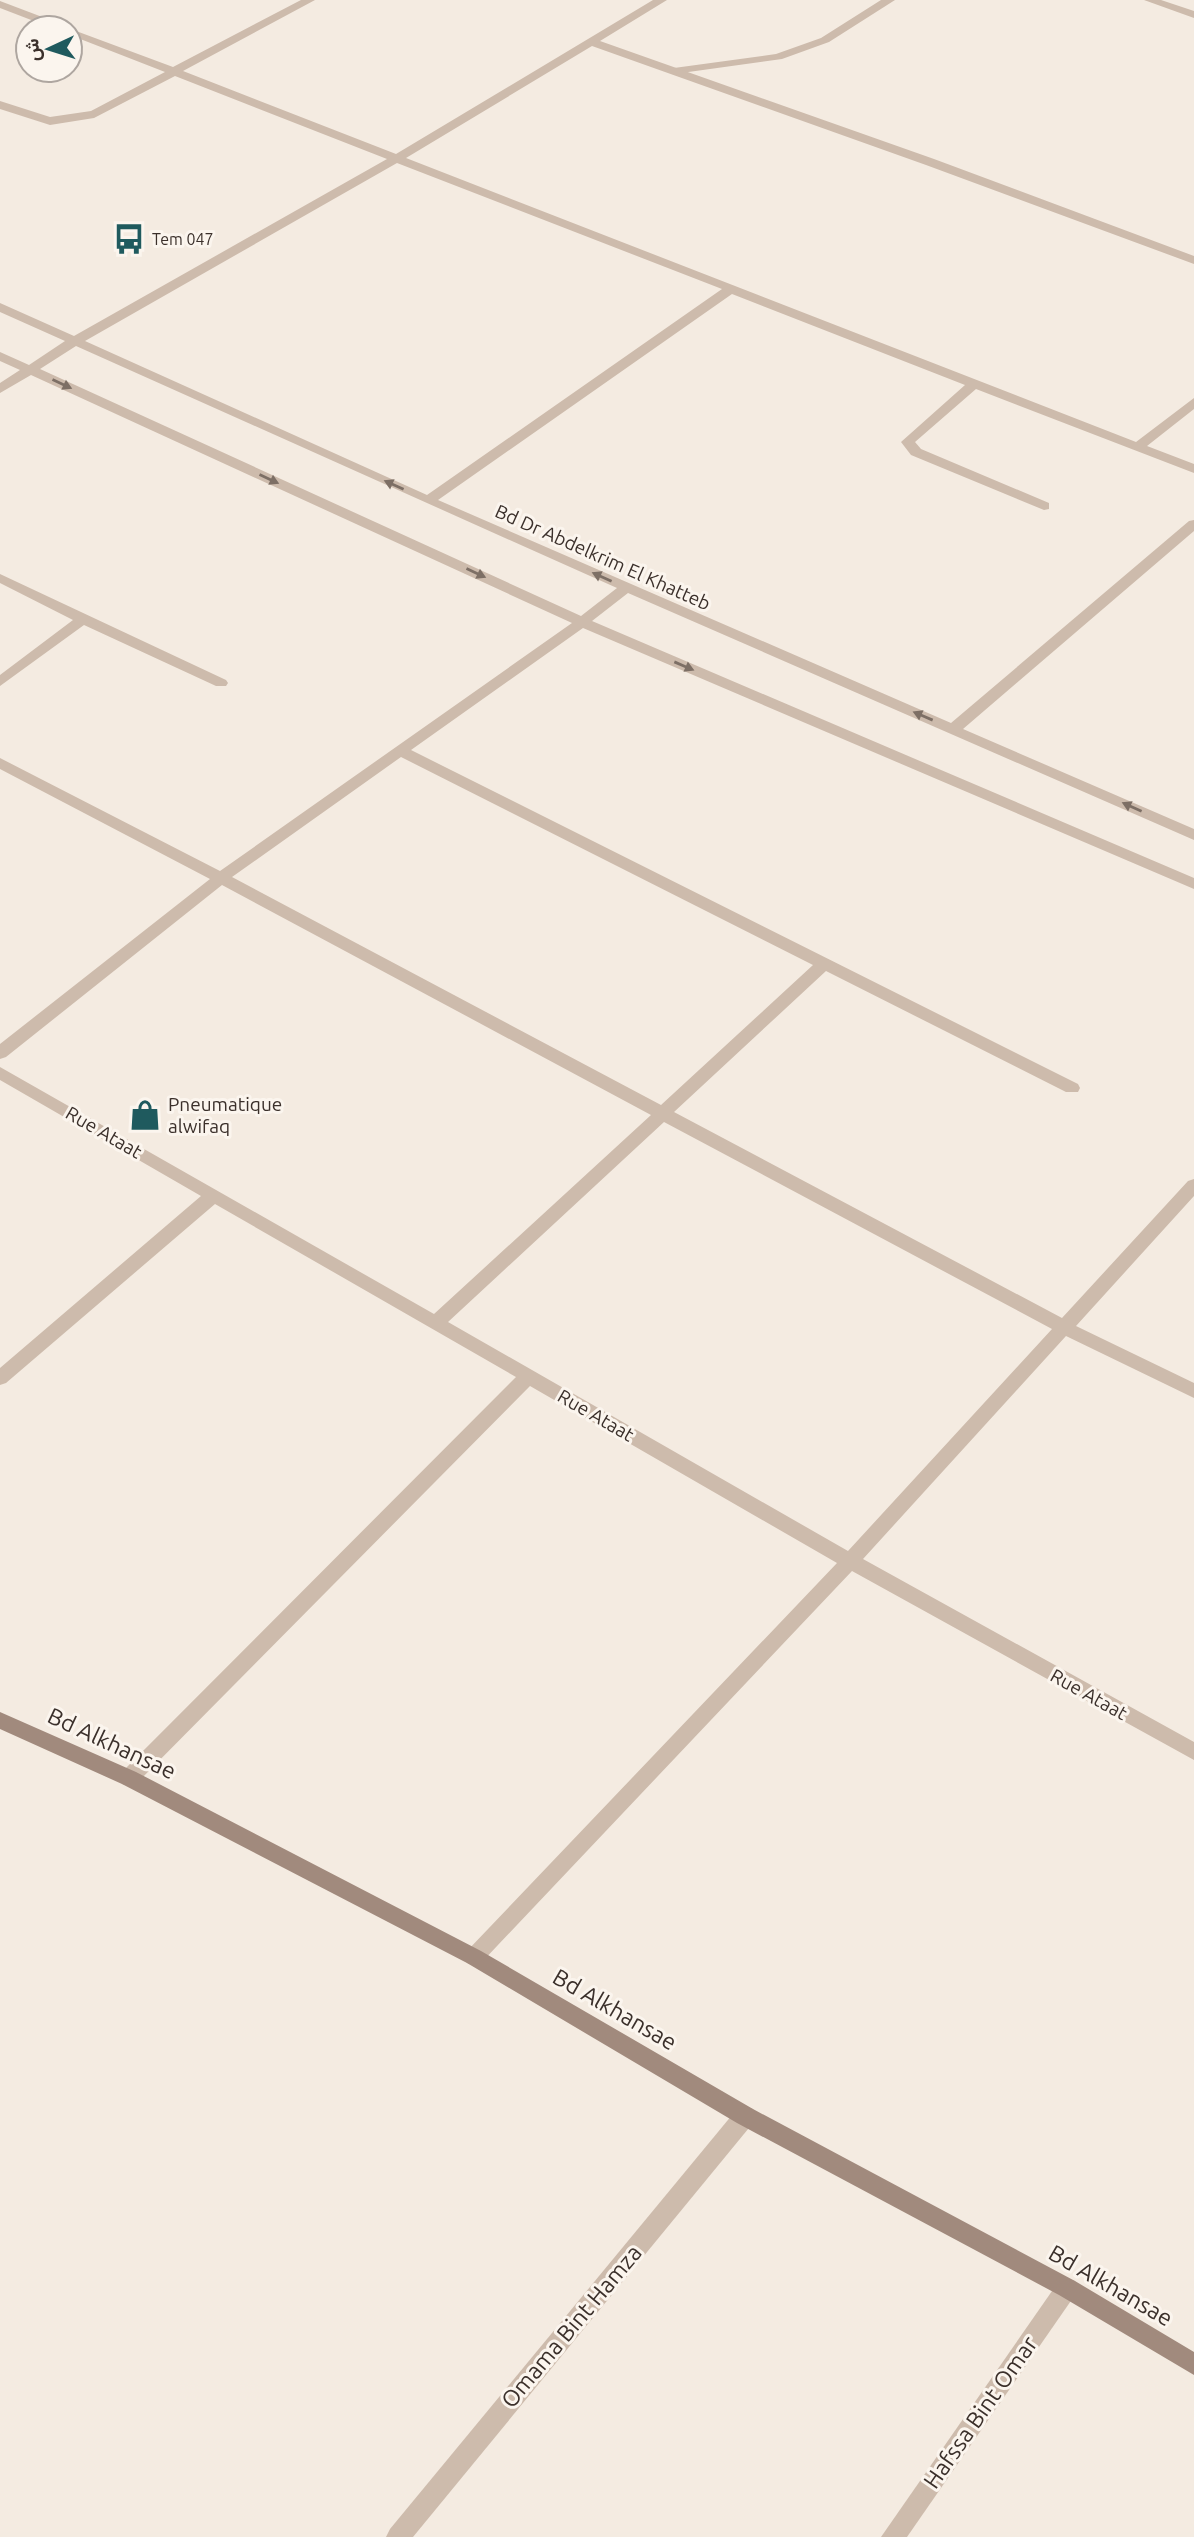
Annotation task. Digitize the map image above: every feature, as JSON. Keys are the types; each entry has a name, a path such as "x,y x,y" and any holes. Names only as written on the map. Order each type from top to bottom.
{"main road":[{"name":"Bd Alkhansae","path":"3,1726 129,1778 474,1957 745,2116 1067,2288 1194,2364"}],"street":[{"path":"0,105 50,121 94,114 309,0"},
{"path":"0,389 75,341 399,158 661,0"},
{"path":"674,72 778,57 825,40 889,0"},
{"path":"1150,0 1194,15"},
{"path":"0,4 26,14"},
{"path":"84,36 1194,469"},
{"path":"591,42 930,162 1194,260"},
{"path":"428,501 732,288"},
{"name":"Bd Dr Abdelkrim El Khatteb","path":"0,307 428,501 1194,835"},
{"path":"0,356 582,622 1194,884"},
{"path":"975,383 908,442 916,452 1044,506"},
{"path":"1138,447 1194,402"},
{"path":"953,729 1194,524"},
{"path":"0,578 221,683"},
{"path":"0,1054 221,878 626,588"},
{"path":"0,682 83,619"},
{"path":"400,751 1072,1088"},
{"path":"0,763 1063,1327 1194,1391"},
{"path":"436,1323 825,963"},
{"name":"Rue Ataat","path":"0,1073 850,1561 1194,1752"},
{"path":"474,1957 850,1561 1194,1185"},
{"path":"0,1378 214,1195"},
{"path":"129,1778 528,1376"},
{"name":"Omama Bint Hamza","path":"397,2537 745,2116"},
{"name":"Hafssa Bint Omar","path":"892,2537 1067,2288"}],"place":[{"name":"Tem 047","path":"129,239"},
{"name":"Pneumatique alwifaq","path":"145,1115"}]}
